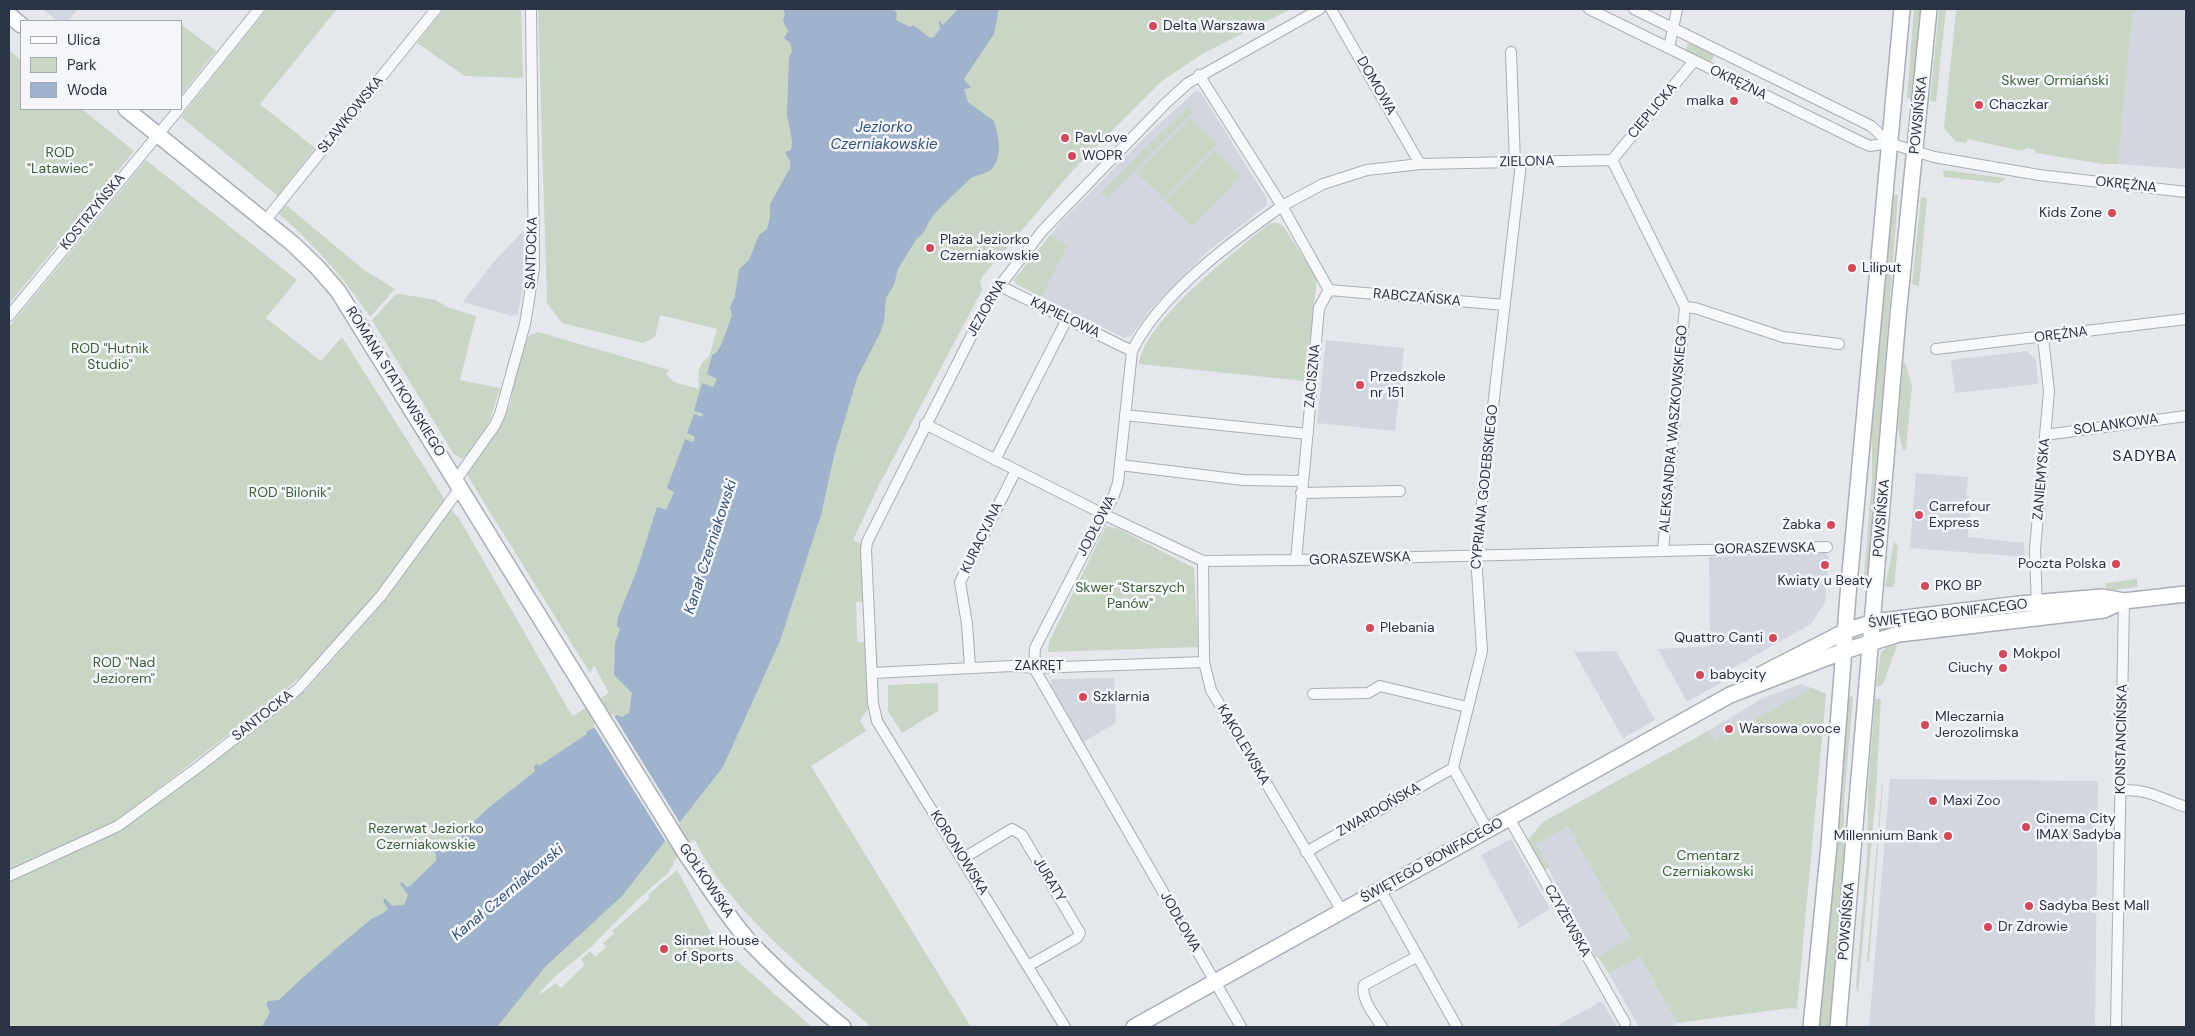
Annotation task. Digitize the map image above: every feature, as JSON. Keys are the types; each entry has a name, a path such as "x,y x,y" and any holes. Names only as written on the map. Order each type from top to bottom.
{"street":[{"name":"KOSTRZYŃSKA","path":"182,105 259,9"},
{"name":"SŁAWKOWSKA","path":"265,220 436,9"},
{"name":"SANTOCKA","path":"9,876 118,826 201,765 298,688 381,596 458,484 498,420 530,301 534,268 531,9"},
{"name":"JEZIORNA","path":"873,672 866,566 867,542 925,424 998,285 1043,230 1166,103 1199,75 1320,9"},
{"name":"DOMOWA","path":"1332,9 1420,164"},
{"name":"OKRĘŻNA","path":"1589,9 1870,146 1889,143"},
{"name":"OKRĘŻNA","path":"1634,9 1872,126 1889,143 1915,153 2039,175 2186,192"},
{"path":"1669,48 1677,9"},
{"name":"POWSIŃSKA","path":"1811,1027 1830,845 1844,651 1902,9"},
{"name":"POWSIŃSKA","path":"1838,1027 1898,316 1930,9"},
{"path":"9,15 20,24"},
{"name":"CYPRIANA GODEBSKIEGO","path":"1453,768 1482,651 1476,555 1505,305 1518,163 1511,52"},
{"name":"CIEPLICKA","path":"1612,160 1694,61"},
{"path":"1199,75 1282,206 1330,290"},
{"name":"ROMANA STATKOWSKIEGO","path":"127,110 265,220 317,267 338,291 598,711"},
{"name":"KOSTRZYŃSKA","path":"9,316 177,110"},
{"path":"1612,160 1685,307 1695,308 1783,337 1839,344"},
{"name":"ZIELONA","path":"1282,206 1323,184 1354,173 1420,164 1612,160"},
{"name":"JODŁOWA","path":"1240,1027 1034,668 1035,648 1114,495 1120,465 1132,351 1149,324 1196,274 1236,239 1282,206"},
{"name":"KĄPIELOWA","path":"998,285 1132,351"},
{"name":"RABCZAŃSKA","path":"1330,290 1505,305"},
{"name":"ZACISZNA","path":"1296,560 1319,308 1330,290"},
{"name":"ALEKSANDRA WASZKOWSKIEGO","path":"1663,550 1685,307"},
{"path":"995,460 1067,319"},
{"name":"ORĘŻNA","path":"1936,349 2043,338 2186,319"},
{"name":"ZANIEMYSKA","path":"2031,617 2035,613 2038,603 2035,549 2049,391 2043,338"},
{"path":"1125,415 1308,434"},
{"name":"SOLANKOWA","path":"2045,435 2186,416"},
{"name":"GORASZEWSKA","path":"925,424 1104,514 1203,561 1827,547"},
{"path":"1120,465 1242,480 1303,481"},
{"name":"KURACYJNA","path":"970,667 967,624 960,582 1016,470"},
{"path":"1301,493 1400,491"},
{"name":"KĄKOLEWSKA","path":"1203,561 1204,662 1211,690 1342,911"},
{"name":"ŚWIĘTEGO BONIFACEGO","path":"1730,695 1736,688 1750,680 1846,631 1873,622 2102,597 2124,601 2186,594"},
{"name":"ŚWIĘTEGO BONIFACEGO","path":"1134,1027 1730,695 1844,651 1899,634 2031,617 2104,610 2124,601"},
{"name":"KONSTANCIŃSKA","path":"2116,1027 2124,601"},
{"name":"ZAKRĘT","path":"873,672 970,667 1034,668 1204,662"},
{"name":"KORONOWSKA","path":"873,672 874,710 877,721 1065,1027"},
{"path":"1313,694 1368,693 1380,686 1467,707"},
{"name":"GOŁKOWSKA","path":"598,711 683,848 719,902 750,941 787,979 843,1027"},
{"path":"1453,768 1487,829"},
{"name":"ZWARDOŃSKA","path":"1306,852 1453,768"},
{"path":"2121,791 2132,789 2145,792 2186,807"},
{"name":"CZYŻEWSKA","path":"1509,818 1626,1023"},
{"name":"JURATY","path":"962,860 1012,829 1022,835 1080,934 1077,938 1028,966"},
{"path":"1380,889 1457,1027"},
{"path":"1382,1027 1364,997 1362,991 1364,985 1418,956"}],"shaded area":[{"path":"42,9 78,9 69,20 57,20"},
{"path":"2133,9 2186,9 2186,169 2118,164"},
{"path":"1196,91 1201,93 1267,199 1266,206 1207,252 1150,310 1131,336 1124,338 1016,284 1014,280 1061,222 1150,132"},
{"path":"524,230 524,283 518,314 512,316 463,302 491,265"},
{"name":"Przedszkole nr 151","path":"1326,340 1404,348 1395,431 1317,423"},
{"path":"2027,351 2036,360 2038,384 1955,393 1951,360"},
{"path":"1916,473 1968,477 1966,496 1969,497 1965,511 1970,512 1968,537 2024,543 2025,557 1910,548"},
{"path":"1825,553 1829,557 1825,602 1811,624 1726,672 1729,678 1687,702 1658,649 1710,646 1709,557"},
{"path":"1616,651 1655,720 1623,738 1574,652"},
{"path":"1114,678 1116,723 1083,742 1051,687 1051,679"},
{"path":"1801,684 1812,688 1715,742 1708,731 1763,698"},
{"path":"1890,779 2098,781 2095,1027 1869,1027"},
{"path":"1568,825 1630,939 1596,958 1535,844"},
{"path":"1511,839 1550,909 1516,930 1519,925 1481,855"},
{"path":"1640,956 1677,1023 1670,1027 1639,1027 1609,974"},
{"path":"1602,1001 1617,1027 1557,1027 1560,1024"}],"green space":[{"path":"267,9 337,9 260,104 315,148 278,196 181,117"},
{"path":"444,9 521,9 523,78 465,76 417,43"},
{"name":"Rezerwat Jeziorko Czerniakowskie","path":"538,9 1291,9 1204,53 1162,81 1073,170 983,276 980,282 982,290 879,485 853,540 862,544 864,601 856,602 857,642 865,642 868,709 860,720 866,731 811,766 971,1027 871,1027 797,963 750,917 728,892 694,839 673,862 674,864 667,874 592,946 550,982 538,996 556,983 561,988 585,965 581,959 590,951 595,957 606,947 603,943 614,934 612,931 650,898 648,895 677,870 716,942 812,1027 9,1027 9,880 115,830 306,690 382,604 426,542 446,509 452,511 459,518 571,714 573,716 609,693 594,665 590,673 467,475 510,405 520,349 530,335 538,332 669,370 666,374 674,382 699,389 700,367 709,357 717,329 660,315 655,337 643,343 562,323 547,303"},
{"path":"1914,9 1921,9 1912,99 1907,98"},
{"path":"1939,9 1946,9 1936,102 1930,101"},
{"name":"Skwer Ormiański","path":"1964,9 2133,9 2118,164 2102,164 2036,153 2034,150 2027,148 2022,151 1968,139 1966,143 1955,141 1944,128 1956,11"},
{"path":"182,25 216,51 182,94"},
{"path":"1690,41 1715,54 1710,64 1685,51"},
{"name":"ROD \"Latawiec\"","path":"9,50 20,59 20,110 83,110 134,151 9,304"},
{"path":"1189,106 1194,111 1107,199 1101,193"},
{"path":"1190,118 1217,144 1164,199 1137,173"},
{"path":"1215,150 1241,176 1192,227 1165,201"},
{"path":"146,160 297,280 266,318 321,361 342,337 445,500 415,539 412,548 366,606 334,643 281,694 115,822 9,872 9,327"},
{"path":"1943,170 2006,178 1999,183 1944,177"},
{"path":"1893,195 1898,195 1868,586 1863,586 1872,480 1872,429"},
{"path":"1921,197 1927,198 1919,286 1912,284"},
{"path":"286,205 364,270 395,289 370,317 328,262 278,213"},
{"path":"1270,223 1278,223 1283,226 1317,278 1305,381 1139,364 1145,347 1157,328 1174,308 1215,269"},
{"path":"1050,235 1068,245 1041,297 1016,284 1014,280"},
{"path":"400,294 436,300 447,307 476,316 460,380 500,388 487,427 477,445 462,459 454,454 372,320 395,295"},
{"path":"1903,362 1912,385 1906,449 1903,451 1898,429"},
{"name":"Skwer \"Starszych Panów\"","path":"1106,526 1119,529 1194,568 1198,647 1048,652 1049,642"},
{"path":"1894,542 1898,546 1894,587 1885,587"},
{"path":"2137,579 2137,587 2105,591 2106,583"},
{"path":"1897,639 1896,648 1884,682 1881,686 1876,686 1881,652"},
{"path":"938,683 938,711 902,733 888,711 888,685"},
{"name":"Cmentarz Czerniakowski","path":"1812,688 1826,694 1797,1009 1790,1008 1677,1023 1640,956 1609,974 1598,957 1630,938 1568,826 1536,844 1549,868 1544,871 1527,841 1543,822 1708,731 1715,741"},
{"path":"1848,696 1853,697 1844,802 1844,853 1830,1027 1819,1027"},
{"path":"1875,699 1881,699 1876,793 1858,994 1856,986 1867,857 1868,790"},
{"path":"1883,782 1869,962 1867,962 1882,784"}],"water":[{"name":"Jeziorko Czerniakowskie","path":"783,9 893,9 897,13 896,20 910,27 913,25 930,38 934,37 940,29 939,20 943,25 958,9 999,9 994,34 964,79 971,88 964,89 968,102 994,121 999,149 994,166 985,173 971,178 934,215 924,233 917,238 898,269 894,285 886,298 884,321 880,333 857,378 834,456 821,515 780,641 723,767 622,896 545,967 497,1027 262,1027 270,1012 266,1004 268,1001 279,1000 371,919 386,911 388,909 383,901 385,898 392,906 404,905 408,895 400,884 402,882 407,887 410,886 436,861 436,854 433,851 435,849 444,853 495,802 535,771 534,766 537,764 539,766 587,734 586,732 617,715 622,717 629,713 632,693 614,675 615,643 620,629 617,626 618,617 637,570 657,507 666,510 674,492 667,488 685,439 693,442 695,437 687,433 694,414 702,417 703,414 694,411 702,383 713,387 717,379 707,374 712,355 717,352 721,345 732,315 730,307 735,296 739,269 749,260 759,235 767,229 770,217 770,204 790,168 790,161 785,152 791,150 792,141 787,115 789,58 792,51 790,43 784,38 788,31 783,21 785,14"}],"pier":[{"path":"613,714 680,823 666,842 593,725"}],"place":[{"name":"Delta Warszawa","path":"1153,26"},
{"name":"malka","path":"1734,101"},
{"name":"Chaczkar","path":"1979,105"},
{"name":"PavLove","path":"1065,138"},
{"name":"WOPR","path":"1072,156"},
{"name":"Kids Zone","path":"2112,213"},
{"name":"Plaża Jeziorko Czerniakowskie","path":"930,248"},
{"name":"Liliput","path":"1852,268"},
{"name":"Przedszkole nr 151","path":"1360,385"},
{"name":"Carrefour Express","path":"1919,515"},
{"name":"Żabka","path":"1831,525"},
{"name":"Poczta Polska","path":"2116,564"},
{"name":"Kwiaty u Beaty","path":"1825,565"},
{"name":"PKO BP","path":"1925,586"},
{"name":"Plebania","path":"1370,628"},
{"name":"Quattro Canti","path":"1773,638"},
{"name":"Mokpol","path":"2003,654"},
{"name":"Ciuchy","path":"2003,668"},
{"name":"babycity","path":"1700,675"},
{"name":"Szklarnia","path":"1083,697"},
{"name":"Mleczarnia Jerozolimska","path":"1925,725"},
{"name":"Warsowa ovoce","path":"1729,729"},
{"name":"Maxi Zoo","path":"1933,801"},
{"name":"Cinema City IMAX Sadyba","path":"2026,827"},
{"name":"Millennium Bank","path":"1948,836"},
{"name":"Sadyba Best Mall","path":"2029,906"},
{"name":"Dr Zdrowie","path":"1988,927"},
{"name":"Sinnet House of Sports","path":"664,949"}],"district":[{"name":"SADYBA","path":"2145,457"}],"park label":[{"name":"ROD \"Hutnik Studio\"","path":"110,358"},
{"name":"ROD \"Bilonik\"","path":"290,493"},
{"name":"ROD \"Nad Jeziorem\"","path":"124,672"}],"water label":[{"name":"Kanał Czerniakowski","path":"711,547"},
{"name":"Kanał Czerniakowski","path":"508,893"}]}
